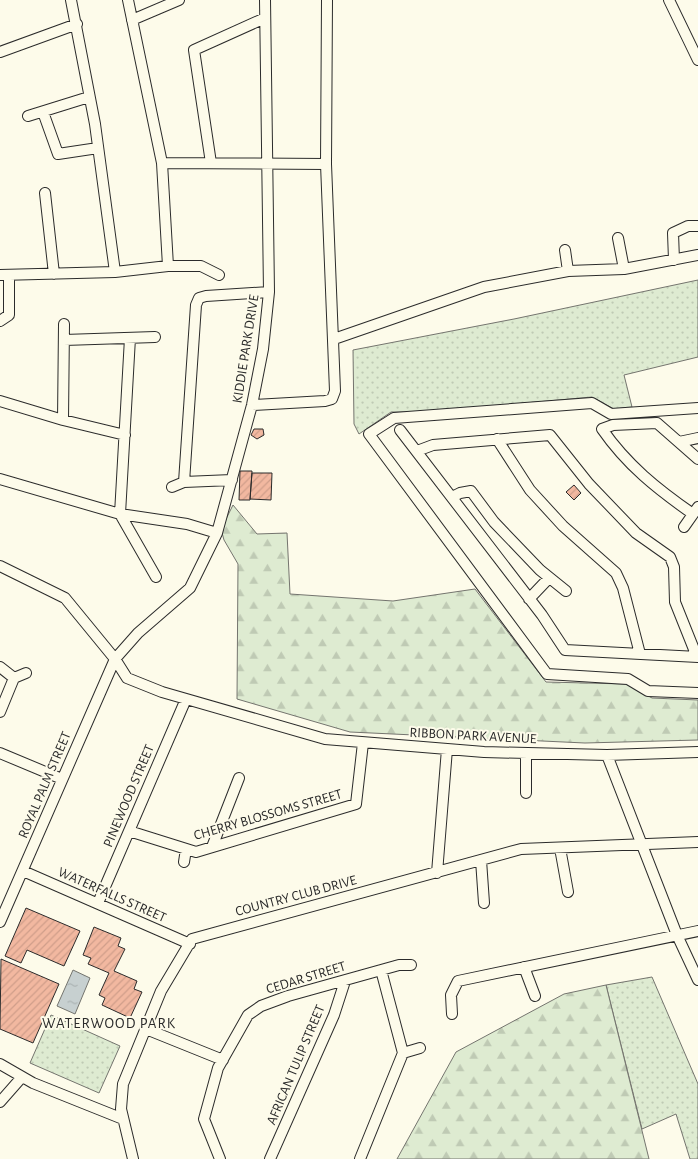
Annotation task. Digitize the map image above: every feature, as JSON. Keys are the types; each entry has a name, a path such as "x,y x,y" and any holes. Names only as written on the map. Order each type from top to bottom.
{"street":[{"path":"71,0 77,24 98,148 114,272"},
{"path":"128,0 162,163 168,266"},
{"path":"132,20 179,0"},
{"name":"KIDDIE PARK DRIVE","path":"115,659 138,633 190,588 218,534 252,405 263,349 269,292 265,0"},
{"path":"252,405 325,401 332,399 334,391 334,339 326,164 327,0"},
{"path":"669,0 698,60"},
{"path":"212,163 194,50 265,18"},
{"path":"0,52 77,24"},
{"path":"28,116 89,97"},
{"path":"43,112 58,154 98,148"},
{"path":"162,163 326,164"},
{"path":"46,193 54,274"},
{"path":"674,260 673,233 688,226 698,226"},
{"path":"618,238 624,270"},
{"path":"566,250 568,271"},
{"path":"334,339 484,287 568,271 624,270 698,255"},
{"path":"0,321 9,315 5,276 114,272 168,266 202,266 219,275"},
{"path":"184,482 196,305 199,298 269,292"},
{"path":"63,420 64,324"},
{"path":"64,340 155,337"},
{"path":"130,338 120,514 156,577"},
{"path":"0,401 63,420 125,435"},
{"path":"698,408 612,414 592,403 394,418 369,434 547,674 628,680 648,691 698,693"},
{"path":"684,527 696,511 655,487 635,470 618,452 602,429 613,425 657,423 698,459"},
{"path":"400,430 529,599 565,650 697,657 677,609 673,586 674,567 670,557 636,534 589,484 550,435 432,445 417,451"},
{"path":"679,442 698,438"},
{"path":"497,439 530,490 563,526 616,573 623,588 640,654"},
{"path":"0,479 120,514 187,524 218,534"},
{"path":"172,487 184,482 232,480"},
{"path":"452,497 466,491 471,492 494,522 549,578 566,592"},
{"name":"RIBBON PARK AVENUE","path":"0,566 65,598 115,659 127,678 186,699 325,739 526,753 607,755 698,752"},
{"path":"529,599 549,578"},
{"name":"ROYAL PALM STREET","path":"0,922 115,659"},
{"path":"0,667 14,678"},
{"path":"0,712 14,678 26,673"},
{"name":"PINEWOOD STREET","path":"98,904 186,699"},
{"name":"CHERRY BLOSSOMS STREET","path":"129,831 196,852 356,804 363,743"},
{"path":"437,873 447,749"},
{"path":"0,753 62,779"},
{"path":"526,753 526,793"},
{"path":"607,755 677,935 698,980"},
{"path":"212,847 239,778"},
{"name":"COUNTRY CLUB DRIVE","path":"190,944 192,939 521,849 698,842"},
{"path":"560,848 568,892"},
{"path":"184,862 186,849"},
{"path":"481,860 484,903"},
{"name":"WATERFALLS STREET","path":"23,871 190,944"},
{"path":"452,1014 451,995 458,981 698,931"},
{"path":"133,1159 121,1109 123,1084 160,992 190,944"},
{"name":"CEDAR STREET","path":"220,1159 204,1119 211,1088 223,1060 248,1015 261,1006 279,1000 380,970 411,964"},
{"path":"524,966 535,996"},
{"path":"360,1159 403,1053 380,970"},
{"name":"AFRICAN TULIP STREET","path":"270,1159 334,1015 345,981"},
{"path":"146,1029 223,1060"},
{"path":"403,1053 420,1048"},
{"path":"0,1064 22,1077 123,1119"},
{"path":"0,1102 22,1077"}],"green space":[{"path":"698,280 698,357 624,375 632,407 614,409 592,397 425,412 391,412 359,434 354,424 353,350 514,319"},
{"path":"233,505 257,534 287,533 290,594 393,601 475,589 546,682 626,684 652,698 698,700 698,740 585,743 350,732 237,699 238,564 224,540 221,529"},
{"path":"652,977 698,1084 698,1159 690,1159 676,1114 642,1129 606,985"},
{"path":"606,985 649,1159 397,1159 456,1052 564,994"},
{"path":"51,1015 120,1046 99,1093 30,1063"}],"water":[{"path":"73,970 90,978 75,1014 57,1006"}],"building":[{"path":"254,429 263,429 264,435 257,439 251,435"},
{"path":"240,471 252,471 250,500 239,500"},
{"path":"252,473 272,473 271,500 250,499"},
{"path":"574,485 581,493 574,500 566,492"},
{"path":"26,908 80,931 64,966 27,950 21,963 5,956"},
{"path":"94,927 121,938 118,946 125,949 114,971 137,981 134,989 142,992 130,1018 102,1005 105,998 99,995 109,973 88,964 91,958 83,955"},
{"path":"1,959 59,984 33,1043 0,1029"}],"district":[{"name":"WATERWOOD PARK","path":"109,1023"}]}
